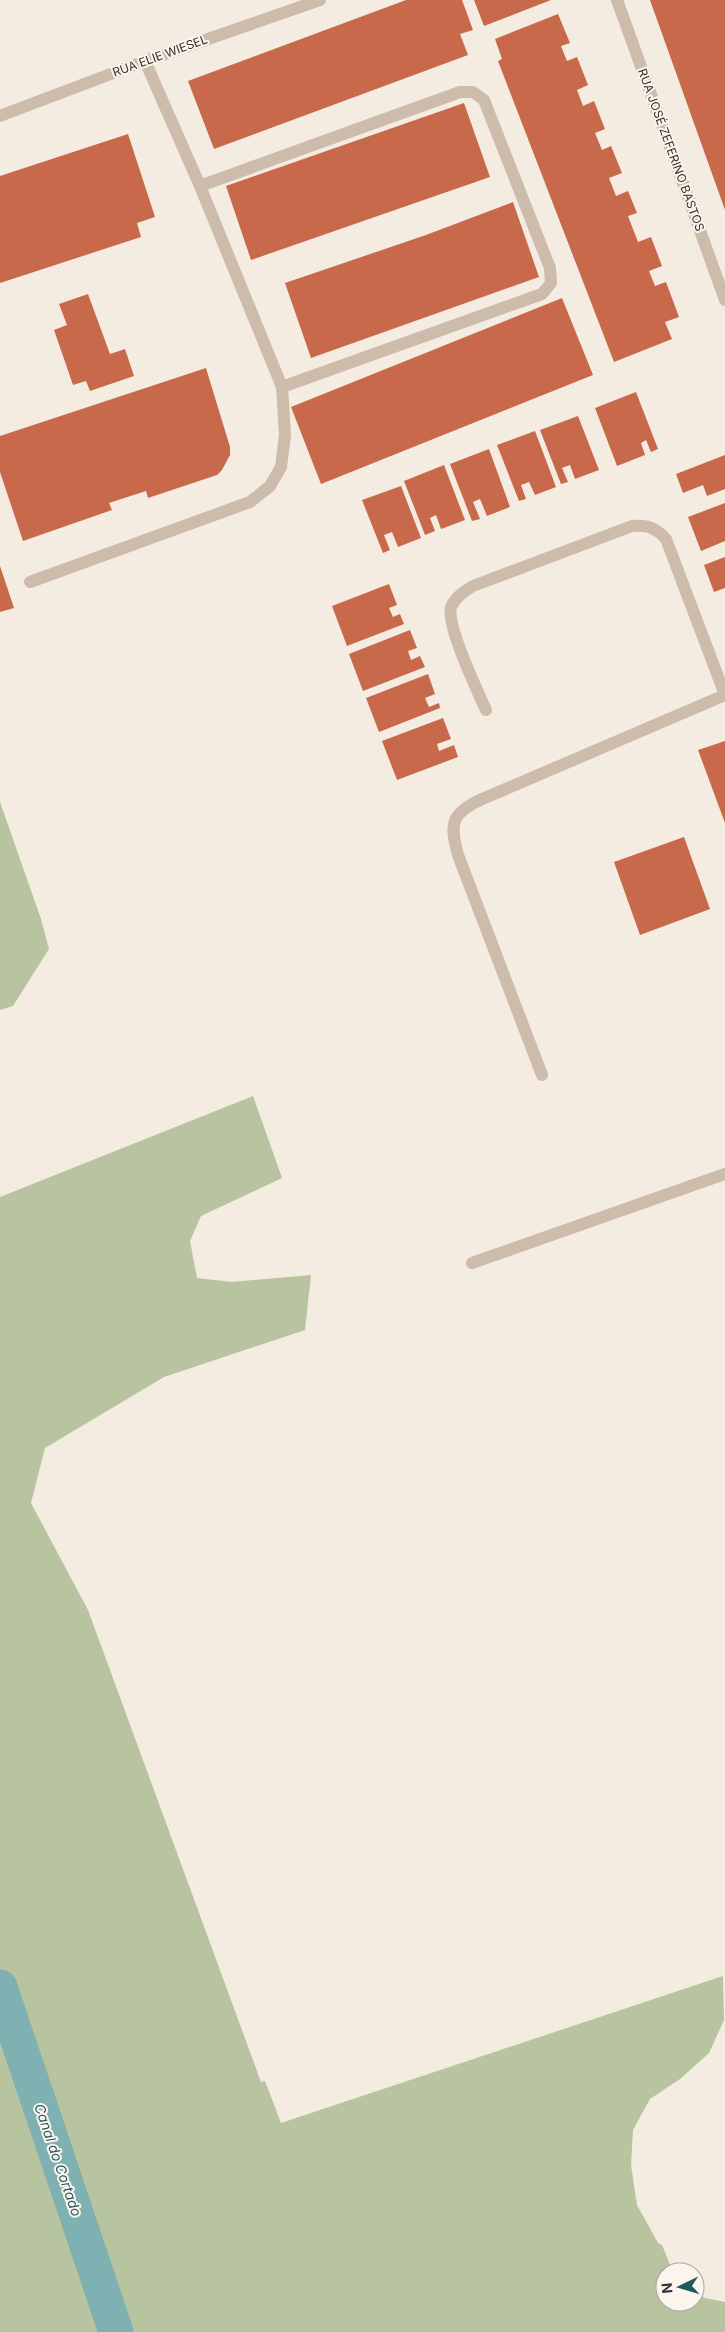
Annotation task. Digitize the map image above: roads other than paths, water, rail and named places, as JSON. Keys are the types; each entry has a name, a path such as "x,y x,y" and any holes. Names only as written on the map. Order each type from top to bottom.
{"street":[{"name":"RUA ELIE WIESEL","path":"0,116 145,61 320,0"},
{"name":"RUA JOSÉ ZEFERINO BASTOS","path":"617,0 725,300"},
{"path":"30,582 250,502 270,486 281,467 285,435 282,387 200,186 145,61"},
{"path":"200,186 460,92 473,92 484,100 550,268 551,283 542,294 282,387"},
{"path":"486,710 451,624 451,607 459,595 482,582 632,526 647,525 658,531 666,539 725,695 464,807 454,819 452,834 458,855 542,1075"},
{"path":"472,1263 725,1174"}],"waterway":[{"name":"Canal do Cortado","path":"0,1987 116,2332"}]}
